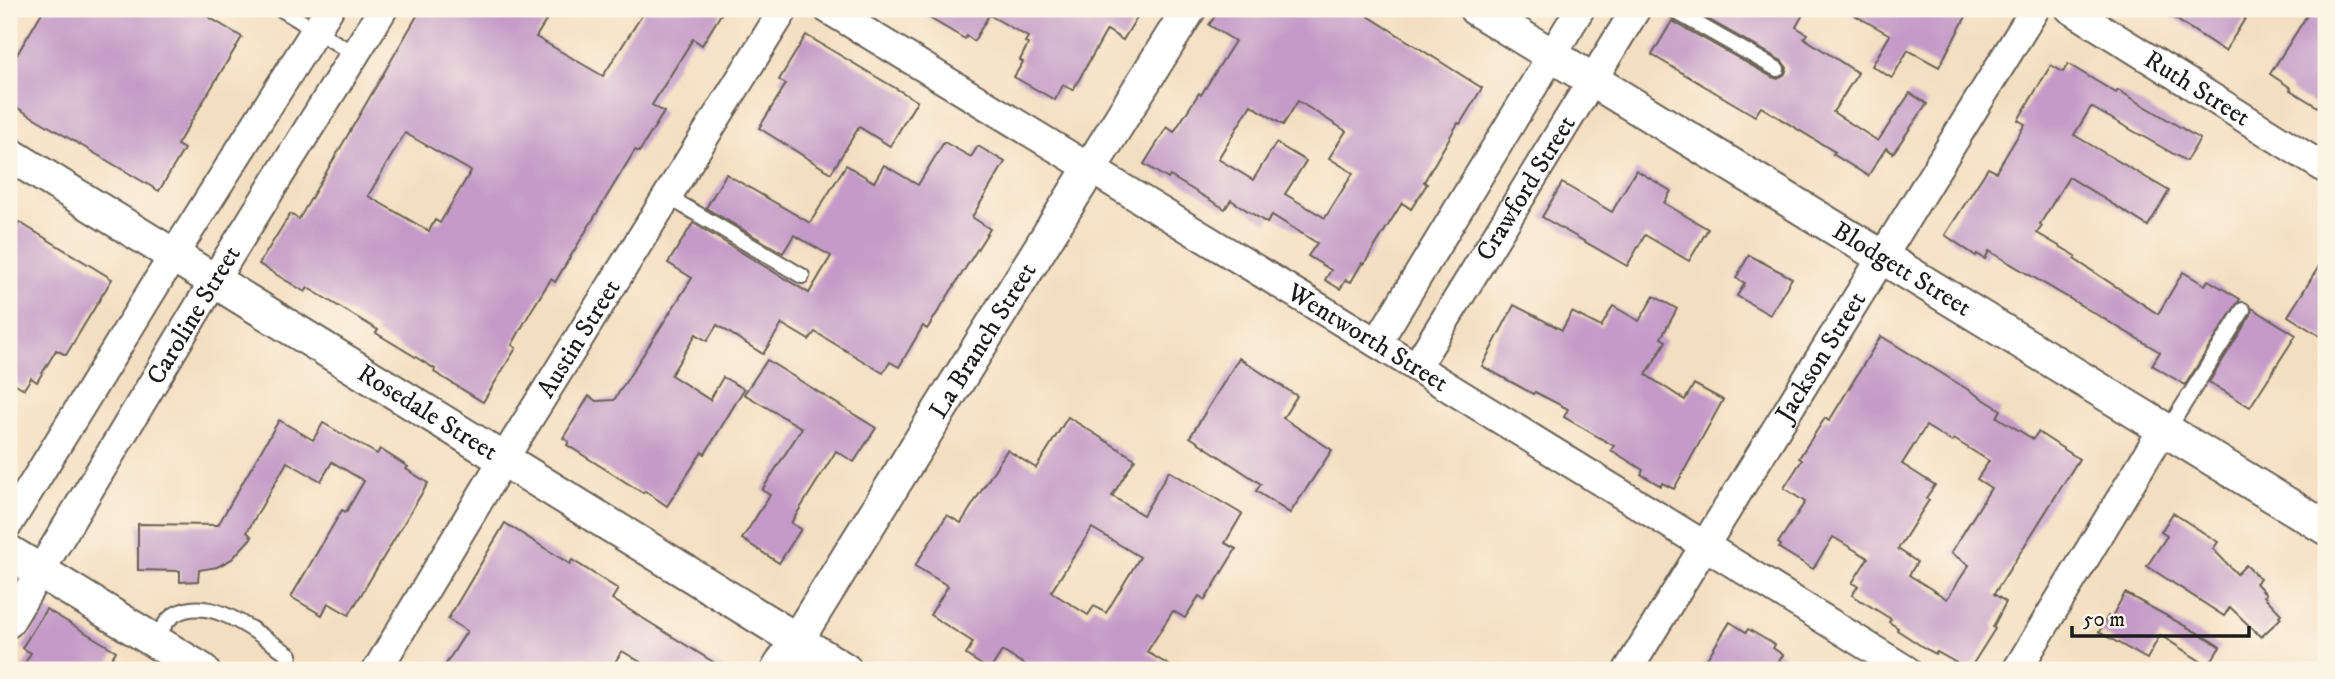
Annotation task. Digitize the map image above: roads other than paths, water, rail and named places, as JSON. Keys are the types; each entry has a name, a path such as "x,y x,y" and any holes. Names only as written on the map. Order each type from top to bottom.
{"street":[{"name":"Caroline Street","path":"9,623 214,281 383,9"},
{"name":"Austin Street","path":"377,670 503,460 784,9"},
{"name":"Wentworth Street","path":"828,9 1377,343 1906,670"},
{"name":"La Branch Street","path":"778,670 1189,9"},
{"name":"Blodgett Street","path":"1476,9 2326,528"},
{"name":"Crawford Street","path":"1377,343 1580,9"},
{"name":"Crawford Street","path":"1416,367 1636,9"},
{"name":"Jackson Street","path":"1628,670 2035,9"},
{"name":"Ruth Street","path":"2070,9 2326,169"},
{"name":"Caroline Street","path":"9,523 322,19"},
{"name":"Rosedale Street","path":"9,154 845,670"},
{"path":"2017,670 2165,430"},
{"path":"9,552 202,670"}],"lane":[{"path":"281,9 322,19 355,54"},
{"path":"1671,9 1777,69"},
{"path":"667,196 802,276"},
{"path":"2165,430 2244,310"},
{"path":"154,641 173,615 198,607 220,611 290,655"}]}
